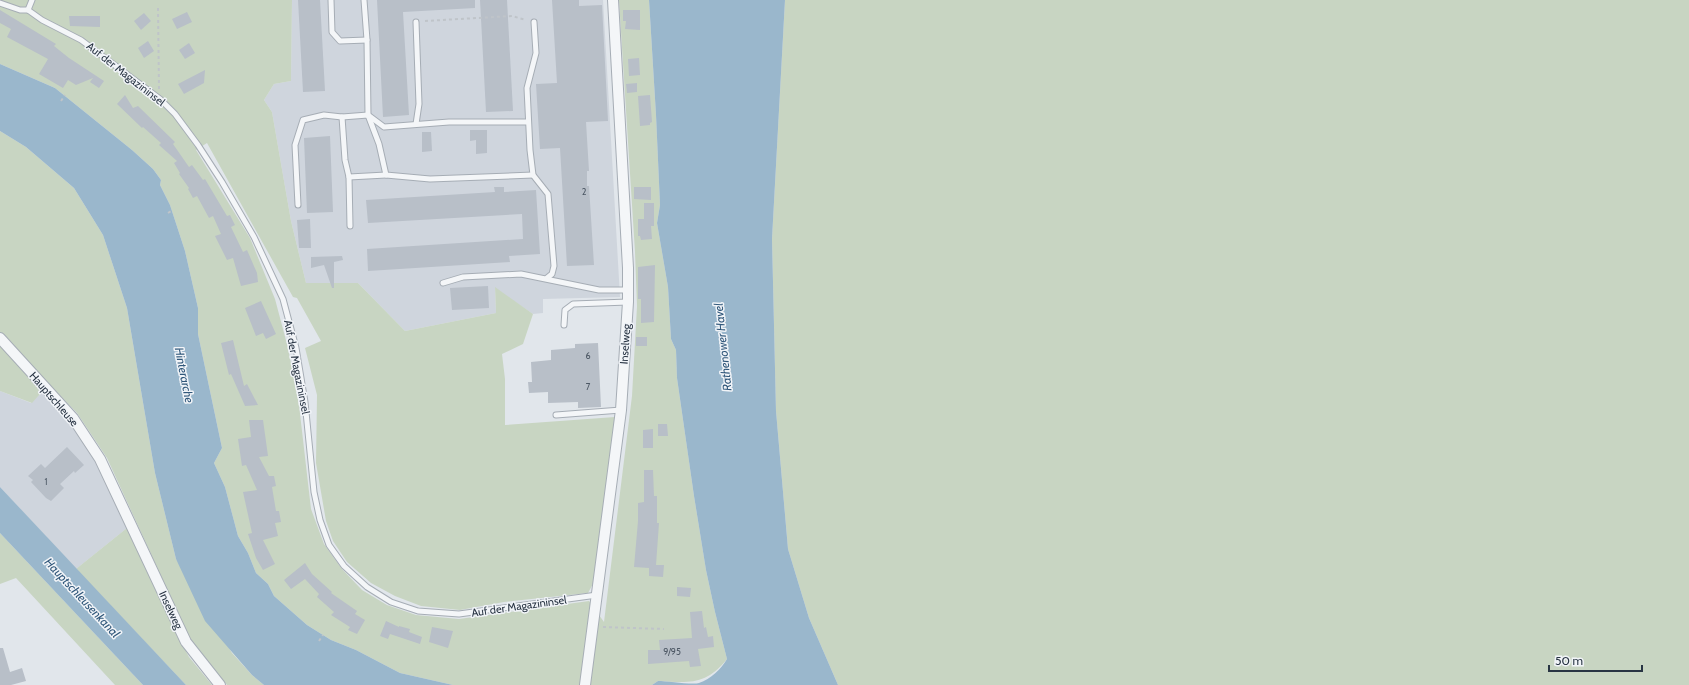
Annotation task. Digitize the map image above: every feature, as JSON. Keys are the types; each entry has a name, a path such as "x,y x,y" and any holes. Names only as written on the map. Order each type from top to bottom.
{"street":[{"name":"Inselweg","path":"585,685 621,410 628,302 613,0"},
{"name":"Hauptschleuse","path":"0,338 73,418 100,459 133,529"},
{"name":"Inselweg","path":"133,529 186,642 220,685"}],"lane":[{"path":"0,3 20,10 28,10 32,0"},
{"path":"331,0 332,32 340,41 367,40"},
{"path":"364,0 367,40 368,115 379,144 386,175"},
{"name":"Auf der Magazininsel","path":"28,10 42,20 81,40 160,99 175,114 222,182 254,236 283,298 296,348 305,402 314,492 320,520 329,545 344,566 368,587 391,602 418,611 459,614 598,594"},
{"path":"416,22 419,104 416,124"},
{"path":"534,22 536,53 527,88 528,122 533,175 548,194 554,266 552,274 548,278"},
{"path":"298,205 295,145 303,120 324,115 342,117 368,115 384,127 449,122 528,122"},
{"path":"342,117 345,160 349,177 350,226"},
{"path":"349,177 386,175 430,179 533,175"},
{"path":"443,283 463,277 514,274 548,278 599,290 628,290"},
{"path":"564,326 565,310 573,304 628,302"},
{"path":"556,415 621,410"}],"path":[{"path":"158,8 160,99"},
{"path":"416,22 512,16 534,22"},
{"path":"61,101 65,95"},
{"path":"168,213 173,210"},
{"path":"593,627 664,629"},
{"path":"319,641 323,635"}],"shaded area":[{"path":"292,0 603,0 620,297 543,299 543,313 533,314 495,288 496,313 405,331 358,283 306,283 291,221 272,112 264,100 274,84 291,81"},
{"path":"0,391 31,403 42,392 70,423 97,464 127,528 76,569 0,487"}],"green space":[{"path":"0,0 292,0 291,81 274,84 264,100 272,112 291,221 306,283 358,283 405,331 496,313 495,287 533,314 523,344 502,354 505,379 505,425 615,417 595,580 588,593 504,602 460,610 421,606 395,596 371,583 347,562 333,541 326,521 316,463 317,395 305,348 321,341 297,298 293,297 207,143 196,150 250,238 275,299 288,348 299,405 311,509 324,544 342,569 362,590 387,605 416,615 459,619 589,601 604,622 632,396 637,306 619,0 649,0 660,205 657,223 668,287 671,339 676,350 677,378 694,496 706,570 727,659 712,674 704,678 688,682 658,681 652,685 453,685 400,673 356,650 331,640 307,625 274,596 268,584 256,573 248,553 238,536 225,487 214,463 222,448 198,334 198,308 185,251 170,205 160,185 161,180 153,169 132,150 55,88 0,64"},
{"path":"785,0 1689,0 1689,685 838,685 809,618 788,549 776,411 772,239"},
{"path":"0,131 26,147 74,188 103,235 127,308 155,473 176,559 232,653 252,675 264,685 227,685 189,637 107,458 77,413 49,384 32,403 0,391"},
{"path":"127,528 189,657 212,685 186,685 76,569"},
{"path":"0,533 143,685 115,685 16,578 0,584"}],"water":[{"name":"Rathenower Havel","path":"649,0 785,0 772,239 776,411 788,549 809,618 838,685 652,685 658,681 691,684 699,683 708,679 715,673 727,659 706,570 694,496 677,378 676,350 671,339 668,287 657,223 660,205"},
{"name":"Hinterarche","path":"0,64 55,88 132,150 153,169 161,180 160,185 170,205 185,251 198,308 198,334 222,448 214,463 225,487 238,536 248,553 256,573 268,584 274,596 307,625 331,640 356,650 400,673 453,685 264,685 252,675 205,621 176,559 155,473 127,308 103,235 74,188 26,147 0,131"},
{"name":"Hauptschleusenkanal","path":"0,487 186,685 143,685 0,533"}],"building":[{"path":"298,0 320,0 325,91 303,92"},
{"path":"377,0 475,0 475,8 403,12 409,115 383,117"},
{"path":"480,0 507,0 513,111 486,112"},
{"path":"552,0 579,0 579,6 602,5 608,121 586,122 589,171 587,171 587,186 589,186 594,265 567,266 560,148 540,149 536,84 557,83"},
{"path":"0,10 56,44 54,46 69,58 104,81 99,88 90,82 93,78 76,85 68,80 63,88 39,74 48,59 7,37 11,29 0,23"},
{"path":"623,10 640,10 640,30 625,29 626,21 623,21"},
{"path":"187,12 192,22 177,29 172,19"},
{"path":"144,13 151,21 141,30 134,21"},
{"path":"69,16 100,16 100,27 70,26"},
{"path":"148,41 154,51 144,58 138,48"},
{"path":"189,43 195,53 185,59 179,50"},
{"path":"639,58 640,75 629,76 628,59"},
{"path":"205,70 204,83 184,94 178,84"},
{"path":"637,83 637,92 627,93 626,84"},
{"path":"125,95 133,108 138,106 175,142 173,144 189,167 192,165 203,180 205,179 227,216 230,215 235,225 231,227 243,252 247,250 257,273 258,282 241,286 233,258 227,260 215,236 221,234 213,216 209,218 197,196 193,198 188,189 189,188 179,174 180,173 174,163 177,161 159,145 161,143 143,127 142,128 117,104"},
{"path":"650,95 652,122 650,125 640,126 638,96"},
{"path":"470,130 487,130 487,153 476,154 476,140 470,141"},
{"path":"422,132 431,132 432,151 422,152"},
{"path":"330,136 333,212 307,213 304,138"},
{"path":"494,187 504,187 504,192 536,190 540,254 509,256 510,262 368,271 367,249 523,239 522,214 368,223 366,200 495,192"},
{"path":"634,187 651,187 651,200 634,199"},
{"path":"644,203 654,203 654,226 651,226 652,239 641,240 640,236 638,236 638,219 644,219"},
{"path":"310,219 311,248 299,248 297,220"},
{"path":"342,256 343,260 334,262 334,288 332,288 324,265 311,268 311,257"},
{"path":"655,265 654,322 641,323 641,299 638,299 638,267"},
{"path":"488,286 489,308 452,310 450,288"},
{"path":"261,301 276,334 266,339 263,333 256,336 245,308"},
{"path":"636,337 647,337 647,346 636,346"},
{"path":"233,340 244,386 247,384 258,405 245,406 231,374 229,375 221,343"},
{"path":"598,343 601,407 578,408 578,402 548,403 548,392 529,393 528,382 532,382 531,362 551,360 551,350 575,348 575,344"},
{"path":"249,420 263,420 268,456 259,457 269,476 274,476 276,486 272,487 276,511 279,511 281,522 275,523 278,536 263,540 275,564 263,570 256,558 248,534 252,533 243,492 257,490 246,465 242,466 238,439 251,437"},
{"path":"658,424 667,424 668,436 658,436"},
{"path":"653,429 653,448 643,448 643,430"},
{"path":"67,447 84,465 75,473 74,471 60,484 64,488 51,501 46,498 31,482 33,480 28,476 41,464 45,468"},
{"path":"644,470 653,470 654,496 657,496 657,523 659,523 656,565 664,565 663,577 649,576 649,568 634,567 638,503 644,502"},
{"path":"305,563 312,574 332,592 331,593 357,611 355,614 365,620 357,634 348,630 350,627 331,615 334,612 317,597 319,594 305,579 291,589 284,580"},
{"path":"677,587 691,588 690,597 677,596"},
{"path":"702,611 704,628 706,627 708,637 713,636 714,647 698,649 701,666 690,667 689,661 648,664 648,650 660,650 659,640 692,638 690,612"},
{"path":"386,621 399,627 410,629 409,632 422,637 420,644 390,634 388,639 380,636"},
{"path":"432,627 453,631 448,648 429,642"},
{"path":"0,648 3,648 10,672 22,668 26,681 11,685 0,685"}]}
